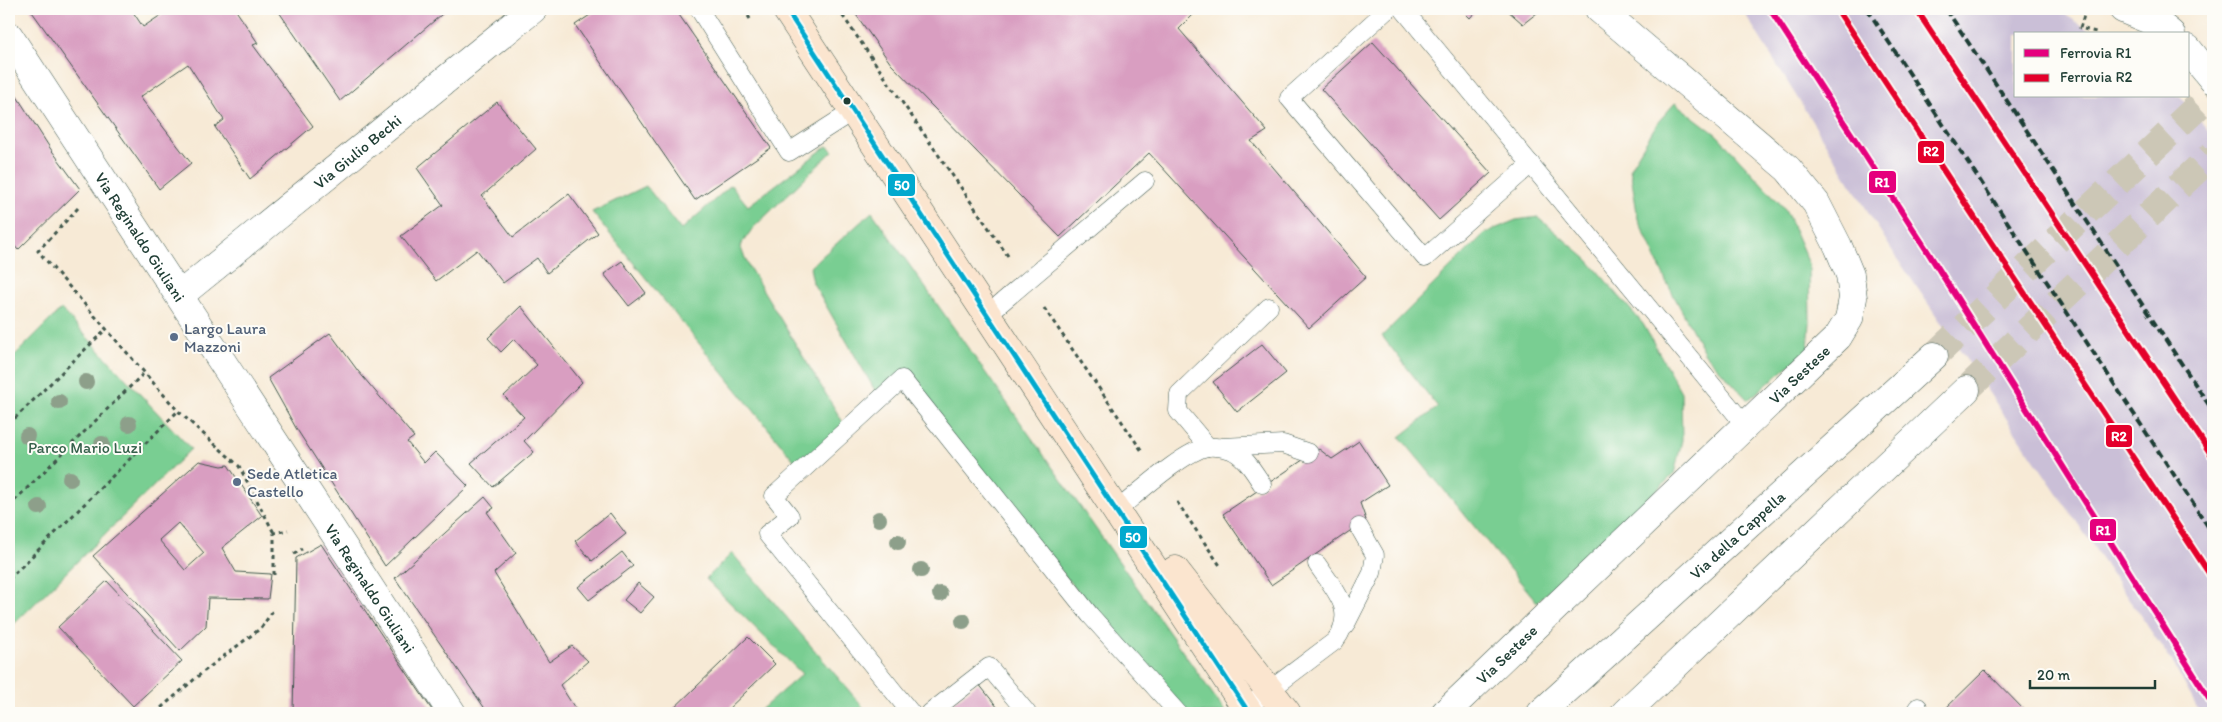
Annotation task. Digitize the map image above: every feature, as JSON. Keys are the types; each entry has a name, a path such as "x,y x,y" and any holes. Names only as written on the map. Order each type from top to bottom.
{"main road":[{"path":"786,9 853,112 888,161 1044,401 1120,508 1248,711"},
{"path":"1120,508 1287,713"}],"street":[{"name":"Via Giulio Bechi","path":"180,295 533,9"},
{"name":"Via Sestese","path":"1445,713 1838,337 1849,319 1853,298 1850,275 1838,246 1816,203 1788,169 1599,9"},
{"path":"2123,9 2160,24 2169,32"},
{"name":"Via Reginaldo Giuliani","path":"9,36 452,713"},
{"path":"2190,51 2213,80"},
{"name":"Via della Cappella","path":"1541,713 1934,356"},
{"path":"1625,713 1966,390"}],"lane":[{"path":"699,9 790,152 853,112"},
{"path":"1388,9 1289,98 1425,258 1531,164"},
{"path":"1403,9 1744,425"},
{"path":"988,314 1145,180"},
{"path":"1262,484 1249,466 1231,450 1212,447 1178,411 1179,394 1269,307"},
{"path":"911,713 768,534 790,516 774,496 902,379 1090,615 1178,713"},
{"path":"1120,508 1159,476 1196,450 1212,447 1283,444 1304,450 1309,454"},
{"path":"1248,711 1268,691 1335,641 1343,631 1372,573 1375,555 1360,527"},
{"path":"1317,564 1342,600 1345,620 1343,631"},
{"path":"930,713 989,667 1027,713"}],"path":[{"path":"838,9 1227,574"},
{"path":"2087,9 2080,28 2094,32"},
{"path":"83,204 38,251 178,411 239,466 274,532 274,575"},
{"path":"9,424 106,329"},
{"path":"9,506 144,373"},
{"path":"9,579 178,411"},
{"path":"274,532 287,530 294,535"},
{"path":"155,713 203,672 261,628 274,609"}],"shaded area":[{"path":"1742,9 2056,9 2093,32 2014,32 2014,98 2182,98 2213,136 2213,713 2200,713 2174,665 1895,255"}],"green space":[{"path":"1675,103 1717,135 1785,209 1809,264 1810,322 1808,350 1748,400 1705,354 1666,281 1638,219 1630,168 1658,122"},
{"path":"827,146 833,151 753,228 740,246 749,267 847,429 802,470 592,212 646,186 681,230 731,185 748,206"},
{"path":"872,212 1226,713 1178,713 902,379 880,399 813,283 810,267"},
{"path":"1538,217 1588,260 1643,324 1681,392 1682,440 1674,474 1537,602 1400,437 1438,407 1382,336 1485,233 1516,220"},
{"name":"Parco Mario Luzi","path":"61,309 191,449 9,629 9,361"},
{"path":"732,553 868,713 757,713 802,674 706,579"}],"building":[{"path":"30,9 131,9 143,27 170,9 235,9 258,43 253,45 313,126 250,179 215,127 224,120 188,64 140,97 191,163 159,189"},
{"path":"277,9 323,9 324,11 327,9 448,9 340,101"},
{"path":"599,9 675,9 771,148 695,200 575,25"},
{"path":"852,9 1199,9 1179,29 1267,131 1251,141 1366,277 1309,328 1149,153 1060,237 891,64"},
{"path":"1461,9 1478,9 1470,18"},
{"path":"1506,9 1542,9 1523,24"},
{"path":"1373,42 1491,173 1439,220 1321,89"},
{"path":"9,84 50,148 80,189 18,250 9,239"},
{"path":"497,102 536,149 482,196 513,237 569,194 598,233 547,273 537,258 503,283 477,250 436,281 401,236 443,205 417,168"},
{"path":"622,261 646,293 629,306 604,274"},
{"path":"521,306 582,382 524,441 534,452 493,487 471,463 524,417 504,396 537,365 514,339 501,352 488,338"},
{"path":"330,333 358,371 414,437 407,442 424,463 435,452 468,486 385,566 296,428 268,378"},
{"path":"1262,344 1286,373 1237,412 1213,382"},
{"path":"1359,441 1388,485 1360,503 1366,520 1271,585 1223,514 1319,449 1332,459"},
{"path":"199,461 222,466 228,465 262,516 222,548 236,572 271,574 268,599 208,598 206,626 180,651 93,556","holes":["178,523 204,553 185,570 159,540"]},
{"path":"485,497 494,508 487,512 516,553 494,573 549,662 572,646 588,661 560,685 578,713 488,713 395,578"},
{"path":"610,513 626,534 592,561 575,541"},
{"path":"321,544 434,713 293,713 296,558"},
{"path":"622,552 633,566 589,600 578,587"},
{"path":"107,581 182,661 133,706 58,627"},
{"path":"638,583 654,597 640,613 624,600"},
{"path":"748,637 775,664 724,713 669,713"},
{"path":"1985,670 2027,713 1941,713"},
{"path":"978,683 1002,713 940,713"}],"tunnel":[{"path":"1934,356 2213,92"},
{"path":"1966,390 2213,154"}],"railway":[{"path":"1837,9 2213,579"},
{"path":"1867,9 2213,534"},
{"path":"1946,9 2213,411"}],"rail line":[{"name":"R1","path":"1770,9 1926,249 2213,705"},
{"name":"R2","path":"1837,9 2213,579"},
{"name":"R2","path":"1916,9 2213,457"}],"transit line":[{"name":"50","path":"786,9 1249,713"}],"place":[{"name":"Largo Laura Mazzoni","path":"174,337"},
{"name":"Sede Atletica Castello","path":"237,482"}]}
